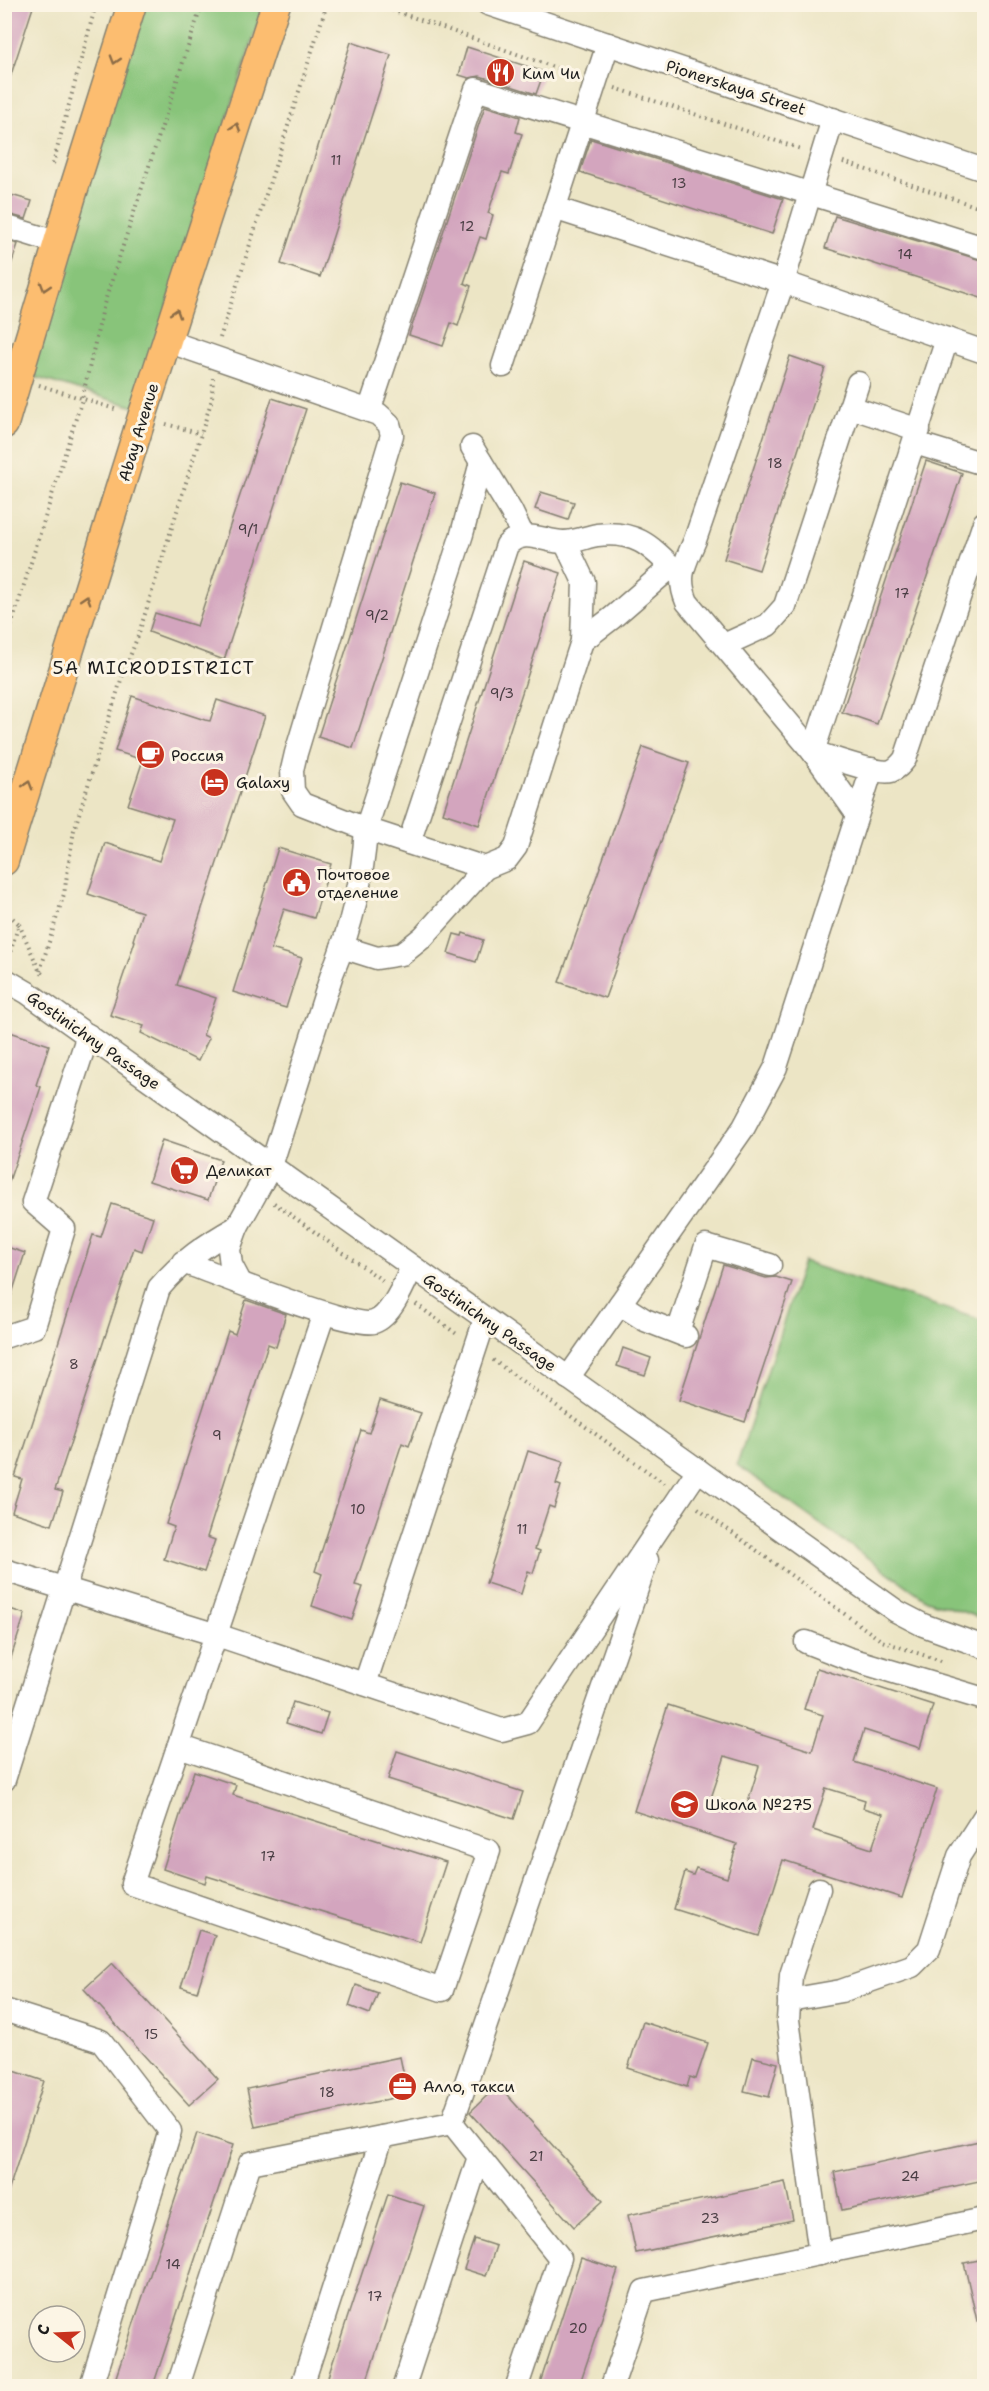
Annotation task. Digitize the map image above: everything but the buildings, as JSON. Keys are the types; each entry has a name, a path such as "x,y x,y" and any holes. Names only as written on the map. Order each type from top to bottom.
{"main road":[{"path":"4,424 132,4"},
{"name":"Abay Avenue","path":"4,861 142,417 276,4"}],"street":[{"name":"Pionerskaya Street","path":"488,4 984,170"},
{"path":"503,366 608,44"},
{"path":"369,411 476,89 984,248"},
{"path":"582,641 676,571 695,540 812,194 833,119"},
{"path":"554,208 783,282 984,352"},
{"path":"4,226 58,243"},
{"path":"813,752 947,339"},
{"path":"167,341 378,414 389,424 392,435 292,770 293,791 302,804 366,829 485,868"},
{"path":"724,645 768,625 785,606 858,383"},
{"path":"850,407 984,464"},
{"path":"240,1282 231,1265 229,1249 237,1227 271,1166 342,947 364,865 366,829 462,534 477,454 523,536"},
{"path":"813,752 888,772 897,768 905,759 984,523"},
{"path":"409,843 507,545 512,540 523,536 564,542 619,533 646,543 676,571 687,602 813,752 857,813"},
{"path":"342,947 377,958 402,954 423,937 485,868 507,859 516,847 582,641 584,582 564,542"},
{"path":"568,1378 744,1127 776,1067 872,769"},
{"name":"Gostinichny Passage","path":"6,970 28,993 896,1611 923,1625 984,1647"},
{"path":"4,1337 34,1327 64,1229 33,1202 88,1035"},
{"path":"4,1780 159,1288 183,1262 237,1227"},
{"path":"620,1304 645,1320 682,1334 706,1246 770,1265"},
{"path":"183,1262 324,1313 372,1323 379,1320 400,1293 412,1267"},
{"path":"179,1746 489,1851 442,1990 132,1884 324,1313"},
{"path":"365,1684 485,1319"},
{"path":"4,1570 217,1635 501,1730 528,1723 698,1470"},
{"path":"452,2123 636,1594 653,1539"},
{"path":"806,1642 840,1656 984,1699"},
{"path":"789,2000 841,1991 912,1966 929,1949 959,1856 984,1818"},
{"path":"819,1888 791,1976 788,2020 820,2254"},
{"path":"5,2011 101,2041 170,2131 91,2386"},
{"path":"178,2386 250,2163 452,2123"},
{"path":"452,2123 560,2258 517,2386"},
{"path":"302,2386 382,2137"},
{"path":"404,2386 479,2157"},
{"path":"612,2386 644,2291 984,2219"}],"path":[{"path":"52,166 96,4"},
{"path":"4,650 82,399 104,304 202,4"},
{"path":"40,972 64,894 74,830 121,680 139,633 212,399 214,357 327,4"},
{"path":"375,4 596,81 984,209"},
{"path":"18,378 201,434"},
{"path":"4,910 19,924 40,972 49,979"},
{"path":"6,970 19,924"},
{"path":"256,1190 882,1641 950,1664"}],"green space":[{"path":"144,5 264,5 135,407 28,375"},
{"path":"803,1262 984,1321 984,1619 927,1600 737,1465"}],"place":[{"name":"Ким Чи","path":"501,73"},
{"name":"Россия","path":"150,755"},
{"name":"Galaxy","path":"215,782"},
{"name":"Почтовое отделение","path":"296,883"},
{"name":"Деликат","path":"185,1170"},
{"name":"Школа №275","path":"684,1804"},
{"name":"Алло, такси","path":"402,2086"}],"district":[{"name":"5A MICRODISTRICT","path":"154,668"}]}
